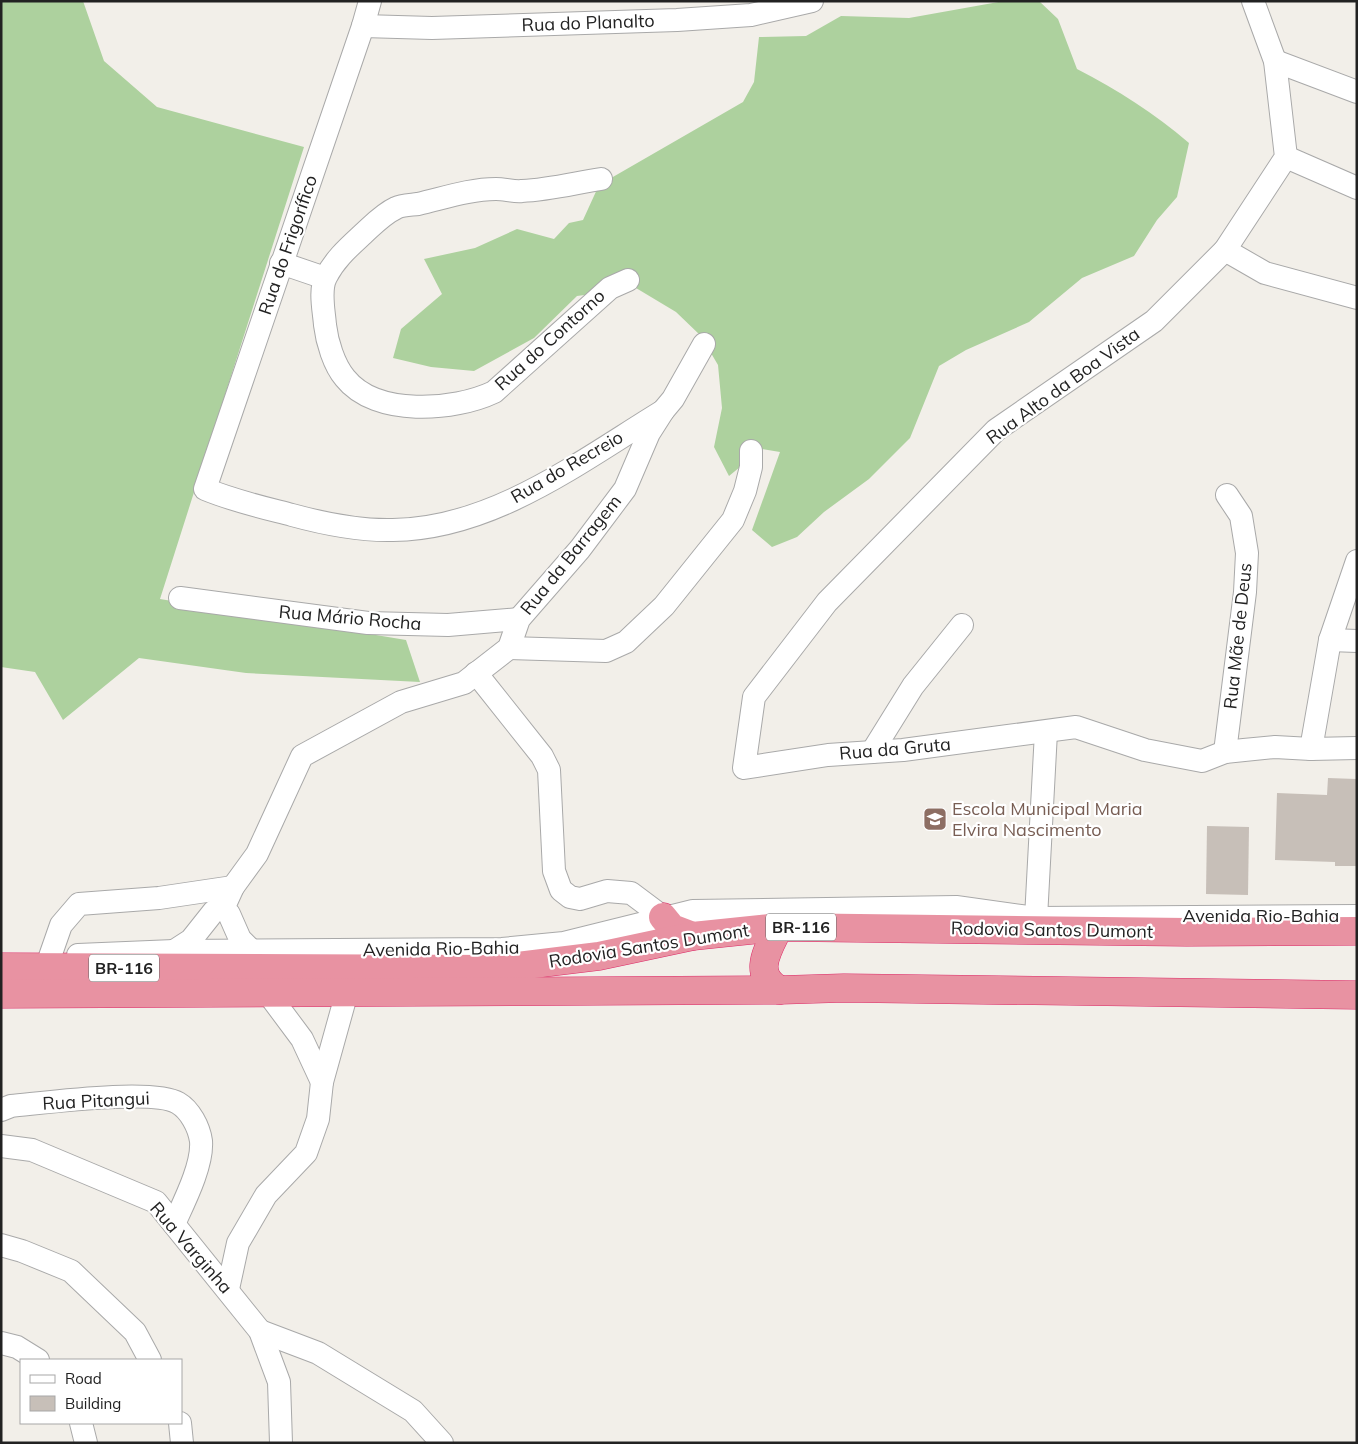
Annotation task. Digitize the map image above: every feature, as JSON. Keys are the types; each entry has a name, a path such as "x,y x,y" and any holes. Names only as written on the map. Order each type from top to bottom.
{"highway":[{"path":"663,917 672,928 693,936"},
{"path":"780,990 770,985 763,971 766,953 793,921"},
{"name":"Rodovia Santos Dumont","path":"1,968 48,962 492,969 599,956 693,936 793,921 1187,932 1357,931"},
{"name":"Rodovia Santos Dumont","path":"1,994 780,990 844,988 1357,995"}],"street":[{"name":"Rua do Frigorífico","path":"205,489 370,1"},
{"name":"Rua do Planalto","path":"363,26 442,28 750,8 812,1"},
{"path":"1253,1 1276,60 1286,158 1357,188"},
{"path":"1276,60 1352,86"},
{"name":"Rua Alto da Boa Vista","path":"744,768 754,697 828,602 996,430 1154,321 1224,250 1286,158"},
{"path":"282,263 325,278 335,262 348,248 379,219 396,207 473,191 496,189 522,192 601,179"},
{"path":"1224,250 1265,274 1357,298"},
{"name":"Rua do Contorno","path":"325,278 323,303 326,331 335,359 344,378 358,390 378,399 414,408 438,408 459,404 476,400 494,392 610,288 628,280"},
{"name":"Rua da Barragem","path":"509,648 520,619 580,549 625,489 649,433 662,410 673,399 704,344"},
{"name":"Rua do Recreio","path":"205,489 238,502 330,525 394,530 425,526 463,518 499,506 553,479 662,410"},
{"path":"224,909 234,887 257,854 302,756 401,702 464,683 509,648 606,651 626,642 664,606 734,520 745,491 751,466 751,452"},
{"name":"Rua Mãe de Deus","path":"1225,752 1245,592 1247,553 1241,516 1227,495"},
{"path":"1310,749 1330,640 1357,562"},
{"name":"Rua Mário Rocha","path":"180,598 368,623 448,625 520,619"},
{"path":"872,752 913,686 962,624"},
{"path":"1330,640 1357,641"},
{"path":"476,673 542,756 549,770 554,871 562,890 570,898 580,899 607,891 631,893 663,917"},
{"name":"Rua da Gruta","path":"744,768 828,755 872,752 1076,727 1145,750 1202,761 1225,752 1275,747 1310,749 1357,748"},
{"path":"1036,918 1046,732"},
{"path":"48,962 61,926 79,904 159,898 234,887"},
{"name":"Avenida Rio-Bahia","path":"1,956 48,962 174,951 502,950 564,943 693,910 793,921 956,907 1036,918 1357,916"},
{"path":"174,951 190,940 214,911 224,909"},
{"path":"224,909 229,914 240,939 253,952"},
{"path":"267,992 302,1039 322,1082"},
{"path":"228,1289 238,1243 266,1194 306,1153 318,1119 322,1082 347,992"},
{"name":"Rua Pitangui","path":"1,1110 11,1106 91,1098 152,1097 178,1102 191,1116 198,1129 201,1143 191,1185 174,1224"},
{"name":"Rua Varginha","path":"1,1146 32,1150 156,1202 260,1331 279,1382 281,1443"},
{"path":"1,1245 22,1251 71,1271 135,1332 149,1359"},
{"path":"260,1331 318,1353 413,1411 442,1443"},
{"path":"1,1343 17,1347 36,1359"},
{"path":"82,1424 86,1443"},
{"path":"180,1424 182,1443"}],"green space":[{"path":"1,1 83,1 104,61 157,107 304,147 160,599 406,640 420,682 246,673 139,658 63,720 35,672 1,667"},
{"path":"1004,1 1039,1 1058,19 1077,69 1135,103 1189,143 1177,197 1157,220 1134,256 1082,278 1029,322 966,350 939,366 910,438 869,479 824,512 797,537 772,547 752,530 780,452 762,449 729,476 714,447 722,408 718,365 701,336 676,312 636,288 577,296 534,338 474,371 431,367 393,358 401,329 442,294 424,259 475,248 517,229 554,239 569,223 583,220 599,185 743,102 754,82 759,37 806,36 841,16 909,18"}],"building":[{"path":"1328,778 1356,779 1357,866 1335,866 1335,862 1275,860 1277,793 1327,795"},
{"path":"1207,826 1249,827 1248,895 1206,894"}],"place":[{"name":"Escola Municipal Maria Elvira Nascimento","path":"935,819"}]}
